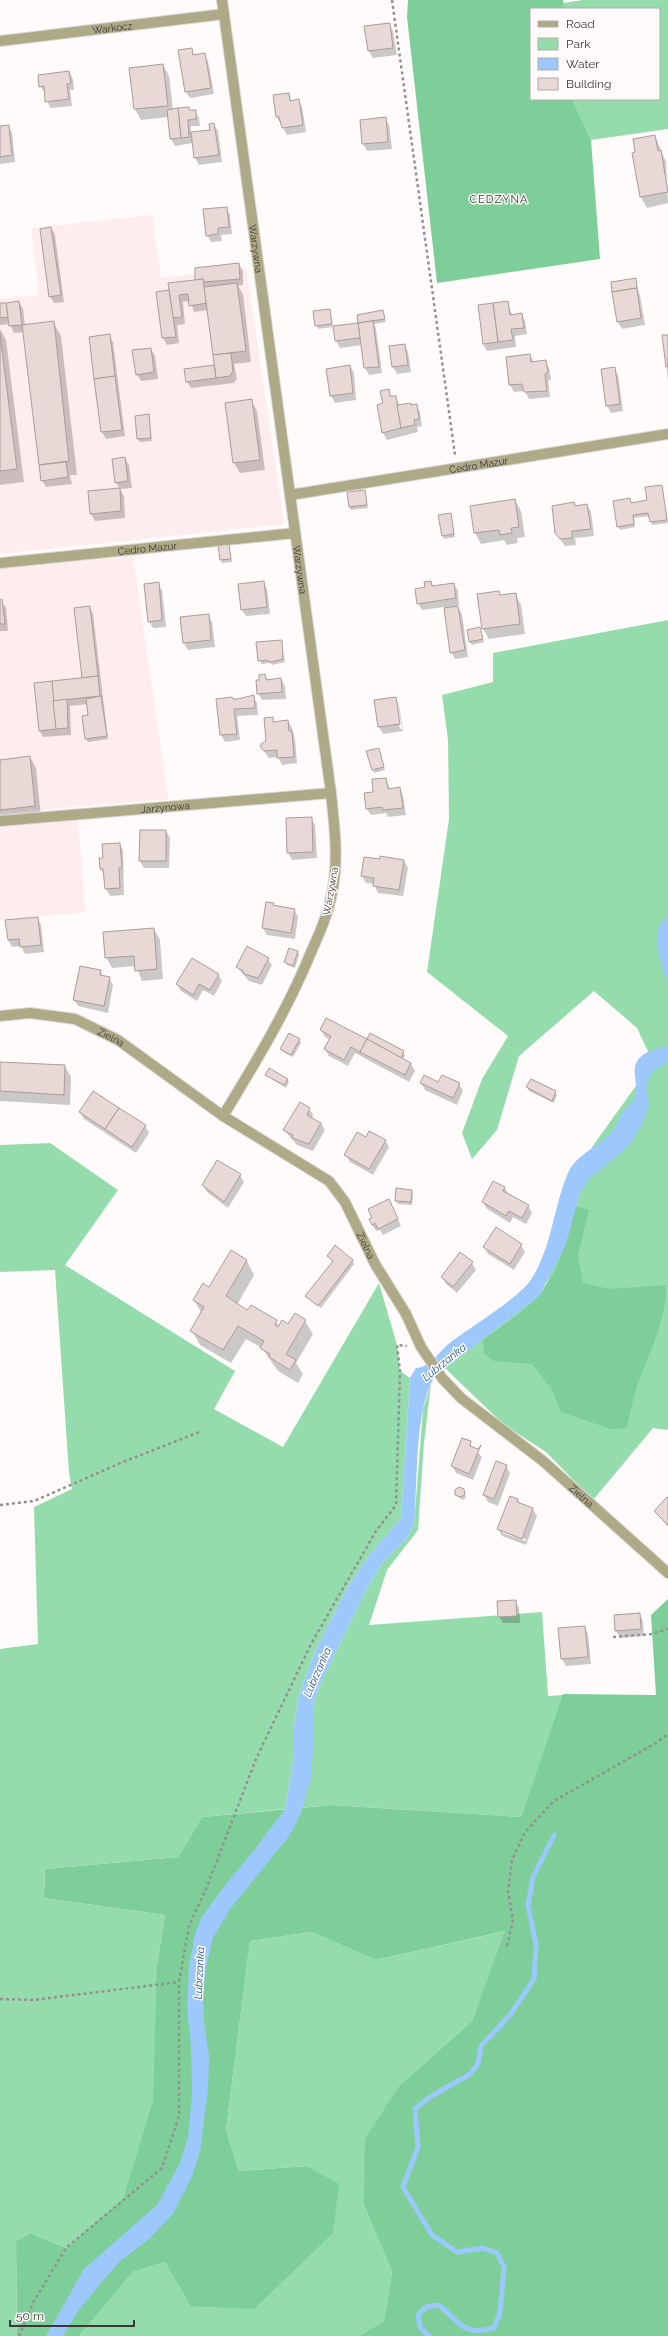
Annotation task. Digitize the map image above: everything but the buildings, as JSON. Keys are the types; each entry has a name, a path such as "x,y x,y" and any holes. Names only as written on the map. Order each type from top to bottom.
{"street":[{"name":"Warzywna","path":"222,0 331,793 336,854 334,881 327,915 298,985 257,1062 223,1116"},
{"name":"Warkocz","path":"0,41 224,14"},
{"name":"Cedro Mazur","path":"290,495 668,434"},
{"name":"Cedro Mazur","path":"0,563 295,533"},
{"name":"Jarzynowa","path":"0,820 331,793"},
{"name":"Zielna","path":"0,1016 30,1013 75,1019 118,1040 223,1116 329,1181 345,1202 375,1264 406,1314 424,1351 442,1378 461,1398 543,1461 668,1573"}],"path":[{"path":"392,0 457,468"},
{"path":"19,2336 34,2301 66,2248 162,2168 179,2116 179,1982 189,1926 206,1889 256,1759 311,1644 330,1614 376,1531 396,1505 400,1371 397,1345 424,1351"},
{"path":"0,1505 34,1501 123,1462 202,1431"},
{"path":"613,1636 651,1634 668,1629"},
{"path":"507,1946 513,1920 508,1891 512,1860 524,1832 554,1801 656,1743 668,1734"},
{"path":"0,2000 33,2000 179,1982"}],"shaded area":[{"path":"152,215 161,278 246,267 284,524 0,554 0,299 39,295 31,228"},
{"path":"133,556 168,799 0,813 0,568"},
{"path":"78,819 85,912 0,920 0,826"}],"green space":[{"path":"408,0 563,0 564,8 530,8 530,100 572,100 591,140 600,259 437,283 407,17"},
{"path":"583,0 668,0 668,129 591,140 572,100 660,100 660,8 564,8 563,3"},
{"path":"668,620 668,1430 653,1428 593,1500 546,1452 503,1424 445,1368 539,1296 546,1284 571,1226 592,1147 653,1062 637,1028 594,991 519,1056 497,1130 472,1159 462,1133 482,1079 508,1036 427,972 449,819 448,740 442,695 493,682 493,653"},
{"path":"50,1143 118,1190 65,1265 235,1371 214,1409 283,1447 379,1283 397,1345 400,1371 410,1378 401,1518 368,1557 350,1583 316,1649 299,1695 294,1725 294,1755 285,1809 202,1817 178,1857 45,1869 44,1898 165,1915 157,1965 162,2168 66,2248 31,2233 16,2241 17,2336 0,2336 0,1649 38,1644 34,1507 72,1489 69,1473 55,1270 0,1272 0,1145"},
{"path":"575,1206 589,1210 578,1255 583,1283 609,1289 666,1285 666,1297 661,1323 637,1386 627,1428 611,1429 561,1412 551,1388 532,1364 494,1361 484,1353 483,1340 525,1308 545,1287 562,1254"},
{"path":"431,1383 424,1443 418,1530 387,1570 369,1625 542,1612 548,1696 563,1695 521,1817 331,1805 298,1808 313,1706 319,1687 367,1588 383,1562 407,1538 414,1524 423,1410"},
{"path":"668,1599 668,2336 359,2336 384,2322 392,2272 364,2205 365,2139 400,2085 472,2021 505,1931 376,1960 311,1932 250,1941 226,2130 239,2171 306,2166 339,2184 333,2233 254,2309 190,2306 165,2262 133,2272 79,2336 17,2336 16,2241 31,2233 66,2248 123,2199 153,2101 157,1965 165,1915 44,1898 45,1869 178,1857 202,1817 331,1805 521,1817 563,1694 656,1695 651,1615"},
{"path":"506,1931 472,2021 400,2085 364,2205 392,2272 384,2323 359,2336 79,2336 133,2272 165,2262 190,2306 306,2166 239,2171 226,2130 250,1941 311,1932 376,1960"}],"water":[{"path":"668,916 668,985 660,959 657,939 661,922"},
{"name":"Lubrzanka","path":"668,1045 668,1062 653,1071 648,1080 646,1089 649,1104 644,1120 633,1140 621,1153 590,1178 580,1193 565,1247 539,1296 434,1377 423,1410 420,1428 414,1524 407,1538 383,1562 367,1588 319,1687 313,1706 313,1750 311,1778 301,1813 290,1835 230,1909 213,1938 206,1967 203,1996 204,2022 209,2056 208,2090 200,2152 191,2179 172,2215 149,2239 118,2263 78,2311 63,2336 46,2336 84,2269 157,2205 180,2163 188,2137 192,2094 191,2047 187,2008 189,1967 195,1934 201,1918 285,1809 294,1755 294,1725 299,1695 316,1649 350,1583 368,1557 401,1518 410,1378 416,1368 426,1365 447,1345 505,1304 530,1281 543,1256 563,1186 572,1166 577,1160 609,1135 615,1127 619,1117 631,1104 636,1092 635,1069 638,1059 646,1053"}],"waterway":[{"path":"429,2336 420,2327 418,2315 426,2307 439,2305 463,2327 475,2330 494,2328 500,2313 504,2267 497,2253 483,2248 457,2252 432,2235 403,2187 418,2147 415,2109 430,2097 470,2074 478,2064 481,2046 510,2015 534,1979 536,1944 528,1905 533,1877 554,1835"}],"district":[{"name":"CEDZYNA","path":"499,199"}]}
